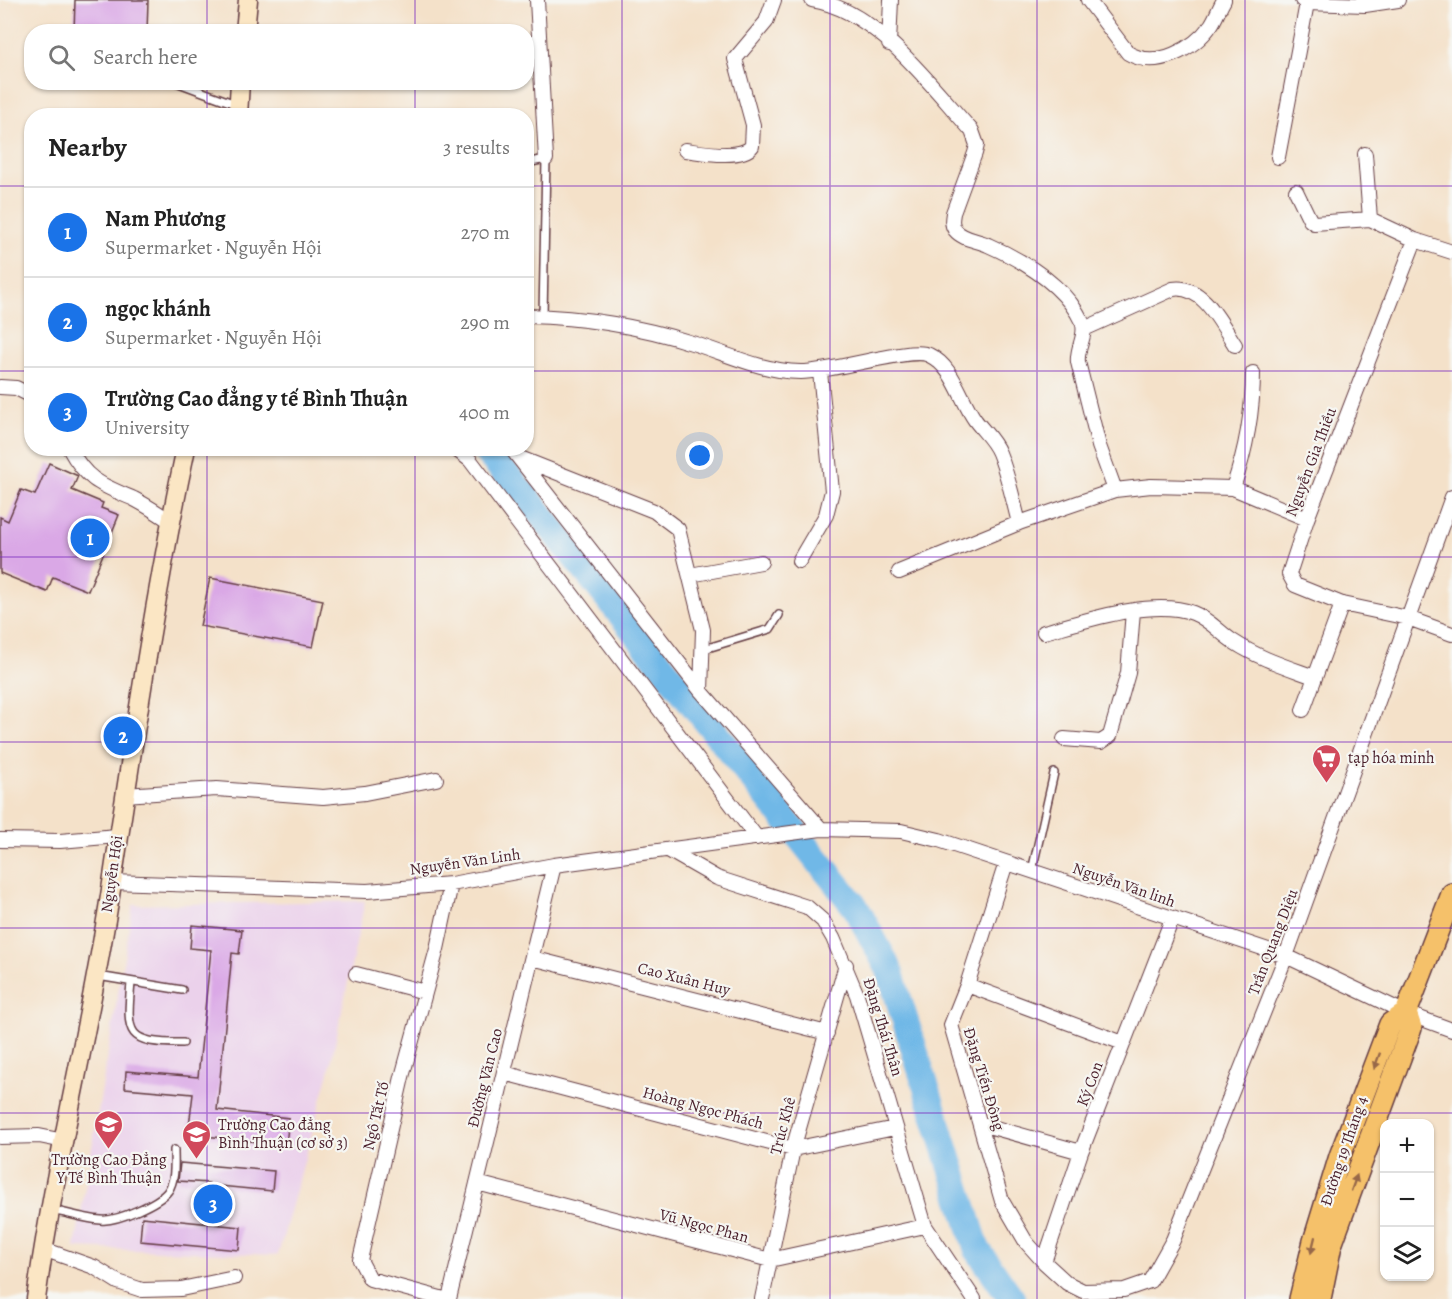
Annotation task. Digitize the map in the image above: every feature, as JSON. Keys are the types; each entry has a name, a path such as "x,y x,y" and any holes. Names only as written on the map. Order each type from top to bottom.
{"main road":[{"name":"Đường 19 Tháng 4","path":"1300,1299 1314,1241 1340,1156 1390,1024 1406,1013 1452,894"},
{"name":"Đường 19 Tháng 4","path":"1320,1299 1331,1245 1411,1028 1406,1013"}],"street":[{"path":"246,24 248,0"},
{"path":"537,0 546,159"},
{"path":"685,150 718,155 745,151 752,146 753,125 735,59 766,22 774,0"},
{"path":"812,0 844,9 889,44 912,64 972,131 976,139 975,153 953,213 951,221 954,229 962,236 987,245 1043,276 1078,315 1084,329 1077,352 1078,362 1099,446 1115,490"},
{"path":"889,44 891,0"},
{"path":"1088,0 1128,54 1152,60 1186,49 1199,39 1212,24 1223,0"},
{"path":"1278,157 1305,1 1365,5 1398,0"},
{"path":"238,108 239,90"},
{"path":"1365,154 1370,219"},
{"path":"1296,191 1310,220 1314,223 1370,219 1414,240 1452,252"},
{"name":"Nguyễn Gia Thiều","path":"1414,240 1306,519 1289,574 1295,585 1342,604 1408,618 1452,634"},
{"path":"1084,329 1173,289 1183,287 1197,294 1208,306 1235,345"},
{"path":"534,316 626,326 664,335 775,370 820,372 920,352 942,363 976,421 999,453 1019,523"},
{"path":"799,561 825,515 832,491 820,372"},
{"path":"1233,488 1246,450 1252,416 1253,373"},
{"path":"0,387 16,388 24,392"},
{"path":"75,456 89,477 105,489 135,500 170,521"},
{"name":"Nguyễn Hội","path":"36,1299 43,1249 96,976 170,521 184,456"},
{"path":"464,456 470,460 757,838"},
{"path":"516,456 701,691 821,829"},
{"path":"521,456 654,511 669,520 682,540 703,630 701,691"},
{"path":"899,572 1019,523 1115,490 1151,486 1233,488 1306,519"},
{"name":"Trần Quang Diệu","path":"1044,1262 1067,1283 1083,1291 1124,1290 1150,1281 1156,1273 1177,1229 1286,956 1452,497"},
{"path":"690,575 761,561"},
{"path":"1303,710 1342,604"},
{"path":"1044,632 1102,615 1134,611 1183,611 1194,614 1258,656 1314,677"},
{"path":"1064,740 1101,742 1110,736 1128,673 1134,611"},
{"path":"124,795 217,789 323,797 365,793 436,779"},
{"name":"Nguyễn Văn Linh","path":"112,882 368,891 451,884 554,865 821,829"},
{"name":"Nguyễn Văn linh","path":"821,829 901,831 939,840 1286,956 1406,1013 1452,1030"},
{"path":"0,840 60,841 117,836"},
{"name":"Đặng Thái Thân","path":"668,850 717,878 807,906 823,921 846,965 926,1226 974,1299"},
{"name":"Đặng Tiến Đông","path":"1006,863 967,985 951,1025 953,1040 981,1124 1002,1201 1026,1242 1044,1262"},
{"name":"Đường Văn Cao","path":"449,1299 554,865"},
{"name":"Ngô Tất Tố","path":"444,1299 370,1278 360,1260 402,1077 451,884"},
{"name":"Ký Con","path":"1044,1262 1081,1152 1172,919"},
{"name":"Cao Xuân Huy","path":"532,958 827,1033"},
{"name":"Trúc Khê","path":"762,1299 793,1149 846,965"},
{"path":"356,974 424,992"},
{"path":"967,985 1123,1042"},
{"name":"Hoàng Ngọc Phách","path":"504,1073 793,1149 895,1128"},
{"path":"981,1124 1081,1152"},
{"path":"0,1137 39,1136 64,1141"},
{"name":"Vũ Ngọc Phan","path":"477,1184 770,1260 926,1226"},
{"path":"43,1249 94,1267 118,1282 142,1290 182,1289 234,1278"}],"lane":[{"path":"194,90 234,108"},
{"path":"534,161 546,159 543,316"},
{"path":"701,650 770,629 779,615"},
{"path":"1032,872 1054,773"},
{"path":"96,976 182,990"},
{"path":"131,983 128,1012 132,1031 141,1040 152,1043 183,1043"},
{"path":"51,1210 103,1221 115,1220 148,1205 167,1192 172,1181 174,1150"}],"shaded area":[{"name":"Trường Cao đẳng Bình Thuận (cơ sở 3)","path":"365,901 329,1072 278,1255 75,1248 133,905"}],"building":[{"path":"75,0 148,0 147,24 74,24"},
{"path":"49,463 78,476 72,490 103,503 101,508 119,515 88,591 53,577 47,592 0,573 0,517 8,521 21,490 35,495"},
{"path":"210,578 323,600 313,647 200,626"},
{"path":"192,925 242,930 239,954 232,953 217,1110 289,1118 286,1145 188,1134 193,1094 125,1088 126,1071 198,1077 211,950 190,948"},
{"path":"180,1163 274,1171 272,1191 220,1186 218,1210 207,1209 209,1183 178,1181"},
{"path":"142,1217 241,1227 239,1250 140,1241"}],"waterway":[{"path":"490,456 529,500 856,908 889,969 977,1249 1012,1299"}],"place":[{"name":"Nam Phương","path":"90,538"},
{"name":"ngọc khánh","path":"123,736"},
{"name":"tạp hóa minh","path":"1327,784"},
{"name":"Trường Cao Đẳng Y Tế Bình Thuận","path":"109,1150"},
{"name":"Trường Cao đẳng Bình Thuận (cơ sở 3)","path":"197,1160"},
{"name":"Trường Cao đẳng y tế Bình Thuận","path":"213,1204"}]}
